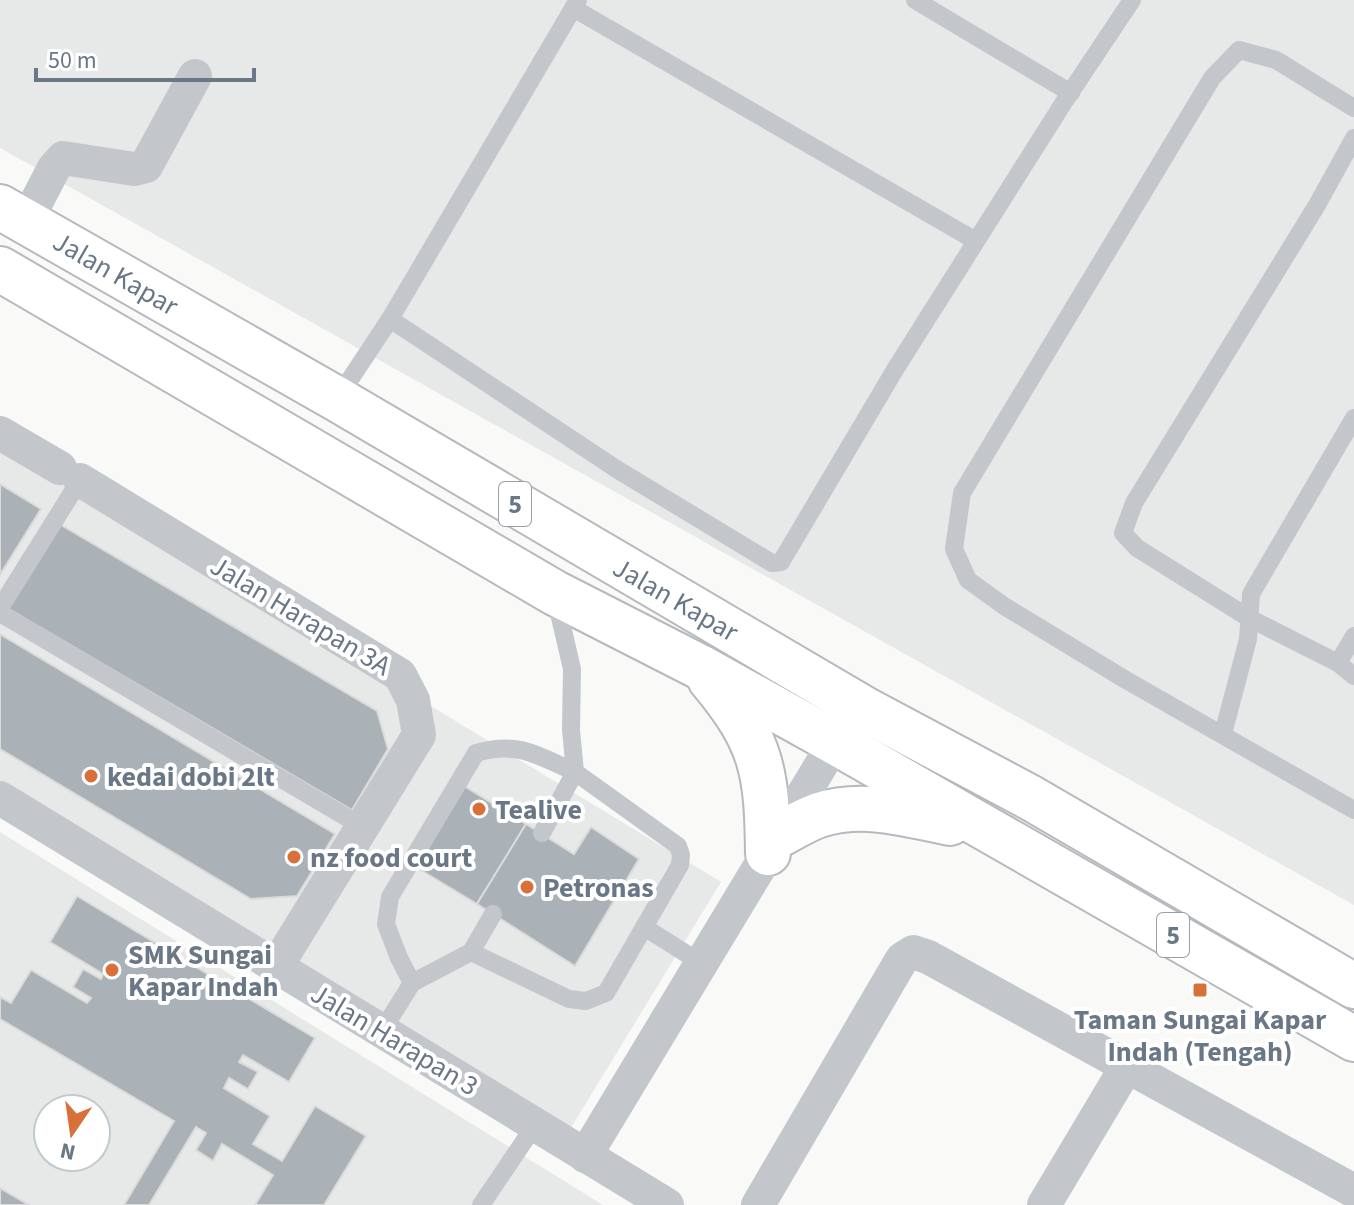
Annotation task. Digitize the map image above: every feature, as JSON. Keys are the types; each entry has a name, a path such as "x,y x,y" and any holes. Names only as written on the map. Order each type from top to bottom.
{"highway":[{"name":"Jalan Kapar","path":"13,215 337,399 866,710 1031,798 1354,986"},
{"name":"Jalan Kapar","path":"0,269 555,593 700,667 835,742 1354,1039"},
{"path":"700,667 744,725 764,771 774,844 816,816 863,808 889,810 992,832"}],"street":[{"path":"13,215 63,158 134,169 146,166 195,76"},
{"name":"Jalan Harapan 3A","path":"0,433 400,675 413,700 419,735 276,967"},
{"path":"585,1156 835,742 826,716 812,699 653,604 611,561"},
{"path":"835,742 872,737 905,742 1031,798"},
{"name":"Jalan Harapan 3","path":"0,798 667,1205"},
{"path":"758,1205 902,959 913,952 928,957 1127,1066 1345,1194"},
{"path":"1044,1205 1127,1066"}],"lane":[{"path":"915,0 1071,93"},
{"path":"390,319 618,470 772,563 781,562 896,368 1132,0"},
{"path":"337,399 390,319 576,4 976,241"},
{"path":"1354,108 1276,60 1239,50 1212,78 962,493 954,549 968,580 1004,606 1126,680 1354,810"},
{"path":"1354,138 1317,205 1134,503 1123,533 1137,548 1249,618 1338,663 1354,676"},
{"path":"1223,734 1248,639 1251,594 1354,418"},
{"path":"70,474 0,610 363,827"},
{"path":"542,833 575,772 571,730 572,669 555,593"},
{"path":"1338,663 1354,636"},
{"path":"412,983 386,924 390,897 476,753 498,747 521,748 575,772 678,846 680,865 606,993 586,1001 569,999 471,952"},
{"path":"382,1031 412,983 471,952 493,914"},
{"path":"644,927 701,963"},
{"path":"481,1205 535,1125"}],"shaded area":[{"path":"0,0 1354,0 1354,905 0,148"},
{"path":"0,445 721,882 569,1131 0,784"},
{"name":"SMK Sungai Kapar Indah","path":"0,832 603,1205 0,1205"}],"building":[{"path":"0,484 41,509 0,575"},
{"path":"56,522 377,711 388,749 352,810 2,605"},
{"path":"0,634 335,834 297,896 251,899 0,749"},
{"path":"464,786 526,824 477,904 414,866"},
{"path":"526,824 574,854 591,827 639,859 575,966 477,904"},
{"path":"77,896 315,1038 289,1082 243,1055 239,1062 258,1072 248,1089 229,1078 224,1088 270,1116 253,1144 282,1161 315,1106 366,1136 324,1205 255,1205 273,1175 222,1144 213,1161 196,1150 206,1133 196,1127 149,1205 124,1205 174,1121 0,1019 0,997 11,1003 31,970 87,1003 91,998 73,987 83,969 101,979 103,974 50,942"},
{"path":"0,1188 29,1205 0,1205"}],"place":[{"name":"kedai dobi 2lt","path":"91,776"},
{"name":"Tealive","path":"479,809"},
{"name":"nz food court","path":"294,857"},
{"name":"Petronas","path":"527,887"},
{"name":"SMK Sungai Kapar Indah","path":"112,970"},
{"name":"Taman Sungai Kapar Indah (Tengah)","path":"1200,990"}]}
